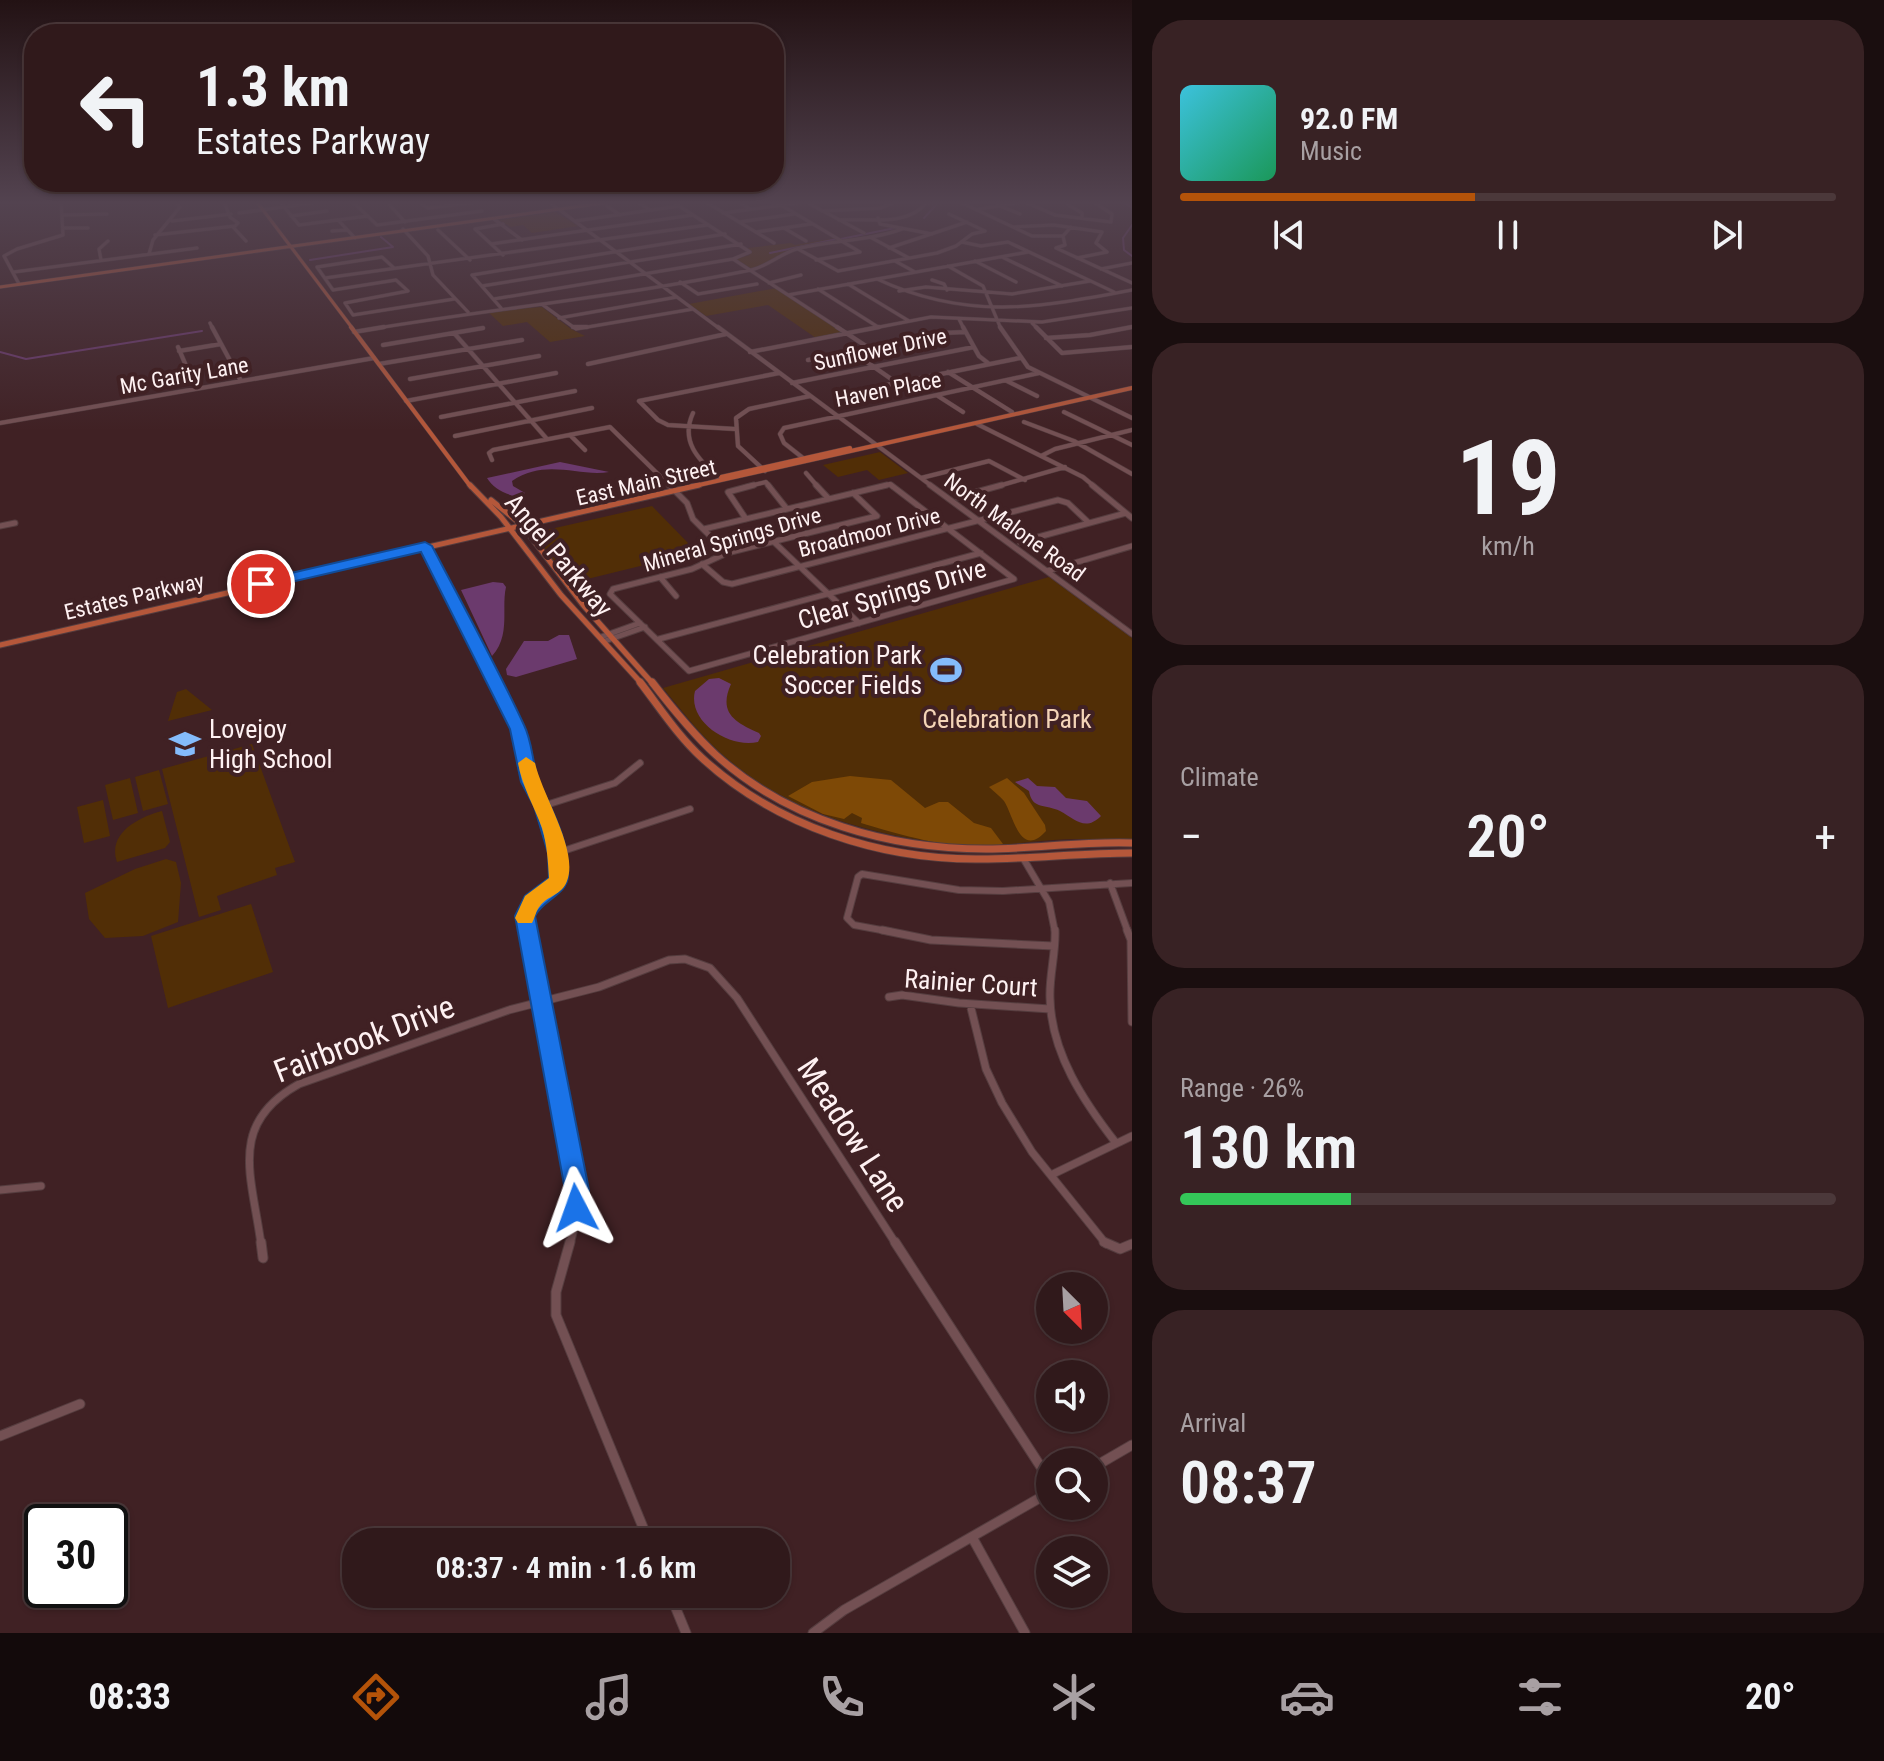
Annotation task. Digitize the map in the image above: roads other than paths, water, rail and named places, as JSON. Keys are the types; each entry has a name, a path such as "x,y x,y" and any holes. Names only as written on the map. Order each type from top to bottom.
{"main road":[{"path":"0,287 59,278"},
{"path":"315,278 478,493"},
{"name":"East Main Street","path":"509,527 1131,387"},
{"name":"East Main Street","path":"974,423 1089,397"},
{"name":"East Main Street","path":"521,524 569,516 803,458 875,445"},
{"name":"Angel Parkway","path":"478,493 508,510 521,524 583,606 613,636 715,755 746,780 789,805 850,829 894,840 951,847 1132,843"},
{"name":"Angel Parkway","path":"478,493 491,503 572,608 603,639 701,757 731,782 784,814 848,839 918,855 989,860 1132,853"},
{"path":"569,516 597,505"},
{"name":"Estates Parkway","path":"0,645 509,527"},
{"path":"1017,847 1023,858"}],"street":[{"path":"16,278 17,284"},
{"path":"325,278 333,290 396,280 407,292 346,302 344,304 353,315 454,299"},
{"path":"436,278 468,313"},
{"path":"475,278 501,308"},
{"path":"482,286 530,278"},
{"path":"494,299 615,278"},
{"name":"North Malone Road","path":"652,278 1132,634"},
{"path":"354,332 702,278"},
{"path":"762,278 869,348"},
{"path":"769,283 788,278"},
{"path":"788,295 881,278"},
{"path":"971,278 980,283 996,322 1020,358 1039,373 1132,418"},
{"path":"1009,278 1016,282"},
{"path":"1046,278 1062,286"},
{"path":"1084,278 1115,293"},
{"path":"877,279 919,300 989,307 1045,306 1132,290"},
{"path":"932,280 944,284 947,290"},
{"path":"898,291 921,287 986,294 1023,293 1090,281"},
{"path":"680,282 699,294 757,284"},
{"path":"848,284 909,321"},
{"path":"818,289 878,327"},
{"path":"557,318 677,297"},
{"path":"543,305 575,329 693,309"},
{"path":"750,352 937,316 1032,323 1131,309"},
{"path":"959,319 974,347 988,363"},
{"path":"210,323 241,381"},
{"path":"1032,323 1062,353 1132,347"},
{"path":"1046,338 1090,335 1132,327"},
{"path":"383,345 483,328"},
{"path":"808,360 943,333 965,332"},
{"path":"454,333 547,439"},
{"path":"588,364 652,352 673,343 726,334"},
{"path":"379,364 522,340"},
{"path":"196,389 178,349 221,344"},
{"name":"Sunflower Drive","path":"792,383 974,347"},
{"path":"851,351 897,383"},
{"path":"410,379 539,356"},
{"name":"Mc Garity Lane","path":"0,423 374,358"},
{"path":"852,392 1020,358"},
{"path":"948,372 1012,412"},
{"path":"406,401 556,373"},
{"path":"735,429 664,423 639,401 779,373"},
{"name":"Haven Place","path":"803,458 781,439 781,431 792,425 835,415 861,413 1039,373"},
{"path":"1007,381 1037,396"},
{"path":"441,417 575,391"},
{"path":"781,396 787,401"},
{"path":"764,470 738,446 736,418 749,409 810,396"},
{"path":"938,396 963,412"},
{"path":"743,405 749,409"},
{"path":"455,436 592,408"},
{"path":"1064,412 1132,445"},
{"path":"693,413 688,427 690,448 718,478"},
{"path":"1024,422 1078,443 1131,474"},
{"path":"974,423 1092,482 1132,518"},
{"path":"492,460 489,453 493,450 610,427 674,490 727,553"},
{"path":"1041,456 1132,430"},
{"path":"570,435 585,450"},
{"path":"530,443 537,451"},
{"path":"921,478 989,461 1025,480"},
{"path":"958,497 1065,467"},
{"path":"806,473 829,499"},
{"path":"746,519 728,491 762,482 774,489 787,509"},
{"path":"704,529 890,484 981,553"},
{"name":"Mineral Springs Drive","path":"642,625 610,591 702,564 727,553 877,516 853,493"},
{"name":"Broadmoor Drive","path":"702,564 730,584 1058,500 1068,503 1089,523"},
{"path":"1020,542 1126,513"},
{"path":"0,526 15,523"},
{"path":"774,542 859,623"},
{"path":"425,546 522,737 530,782 543,806 557,853 559,879 532,901 525,916 577,1190 575,1225 556,1292 556,1315 643,1528"},
{"path":"1047,571 1132,546"},
{"path":"603,639 642,625 659,639 981,553"},
{"name":"Clear Springs Drive","path":"659,639 688,671 1014,579 981,553"},
{"path":"660,577 676,596"},
{"path":"543,806 615,783 640,763"},
{"path":"557,853 690,809"},
{"path":"1023,858 1054,916 1050,1009 1062,1054 1077,1085 1116,1143"},
{"path":"1054,946 931,940 851,924 847,918 860,875 959,890 1132,883"},
{"path":"1110,883 1131,940 1132,1022"},
{"name":"Meadow Lane","path":"541,1004 599,987 669,960 691,960 717,973 737,998 1036,1459"},
{"name":"Rainier Court","path":"889,997 902,995 970,1004 1050,1009"},
{"name":"Fairbrook Drive","path":"263,1258 250,1140 257,1117 274,1096 299,1084 509,1010 541,1004"},
{"path":"970,1004 986,1069 1019,1134 1105,1243 1115,1249 1132,1244"},
{"path":"1051,1175 1132,1136"},
{"path":"0,1190 41,1186"},
{"path":"0,1436 80,1404"},
{"path":"1108,1459 1132,1445"},
{"path":"813,1633 844,1610 1036,1500"},
{"path":"972,1537 1025,1633"},
{"path":"676,1608 686,1633"}],"waterway":[{"path":"0,352 26,359 202,331"}],"place":[{"name":"Celebration Park Soccer Fields","path":"946,670"},
{"name":"Lovejoy High School","path":"185,744"}],"park label":[{"name":"Celebration Park","path":"1007,719"}]}
